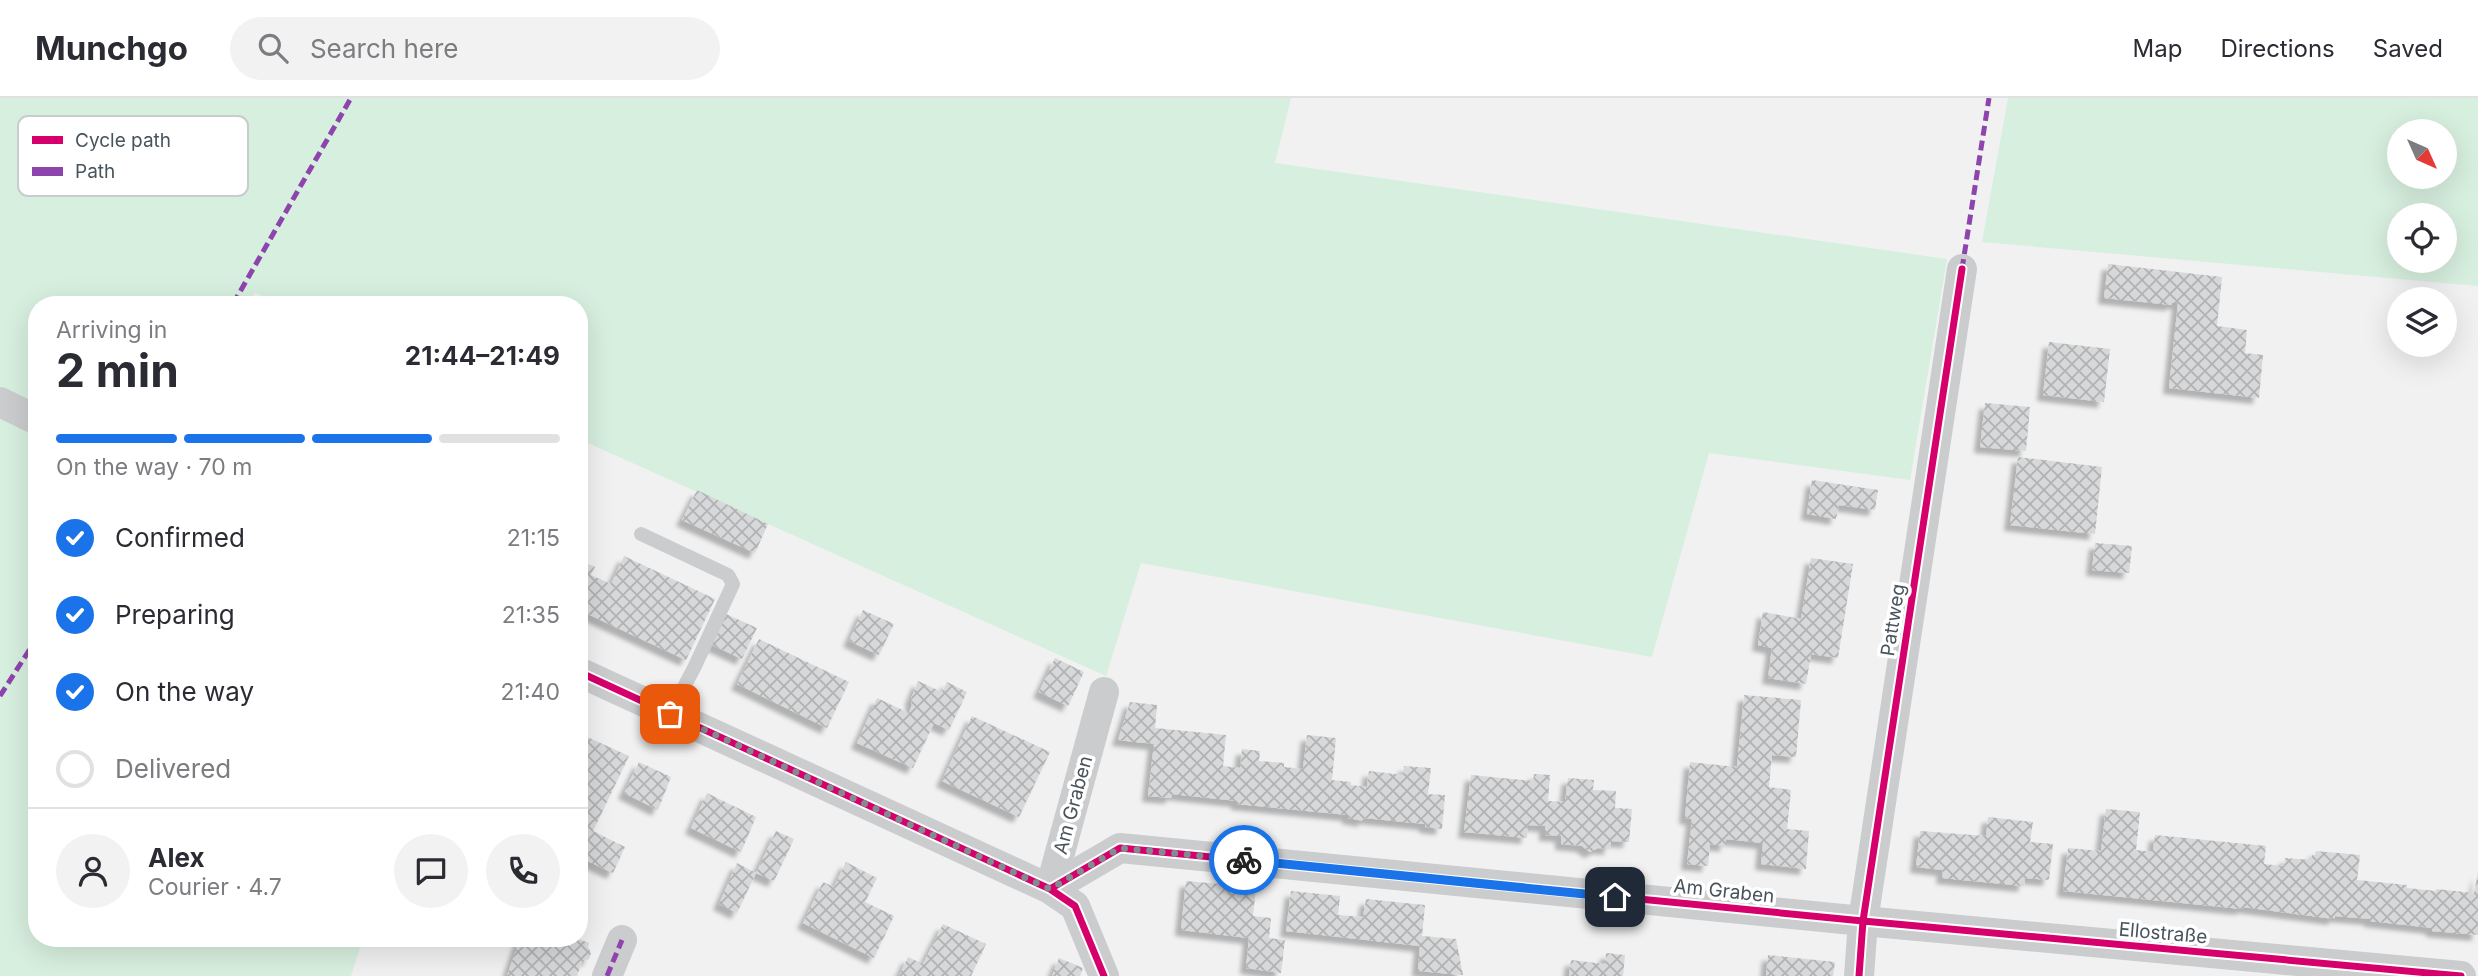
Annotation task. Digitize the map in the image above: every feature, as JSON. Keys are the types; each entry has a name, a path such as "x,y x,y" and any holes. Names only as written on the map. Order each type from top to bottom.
{"street":[{"name":"Pattweg","path":"1859,976 1863,921 1962,268"},
{"path":"0,402 28,416"},
{"path":"588,676 1050,889 1075,906 1104,976"},
{"name":"Am Graben","path":"1050,889 1104,692"},
{"name":"Am Graben","path":"1050,889 1120,848 1863,921"},
{"name":"Ellostraße","path":"1863,921 2461,976"},
{"path":"607,976 622,940"}],"lane":[{"path":"641,534 728,575 733,584 670,714"}],"green space":[{"path":"0,98 1291,98 1275,163 1947,259 1910,480 1709,453 1652,657 1141,563 1106,676 588,443 588,296 262,296 255,293 253,296 28,296 28,947 360,947 351,976 0,976"},
{"path":"2008,98 2478,98 2478,286 1982,242"}],"building":[{"path":"2108,264 2222,277 2217,326 2247,330 2245,353 2263,355 2259,398 2169,388 2178,303 2172,305 2104,298"},
{"path":"2049,342 2110,349 2104,402 2043,395"},
{"path":"1985,403 2030,407 2026,451 1980,447"},
{"path":"2018,457 2102,467 2095,534 2010,525"},
{"path":"1812,480 1878,490 1875,510 1839,505 1836,519 1807,514"},
{"path":"697,490 768,524 755,553 682,520"},
{"path":"2095,543 2132,546 2129,573 2092,570"},
{"path":"624,556 715,599 686,660 588,614 588,564 595,567 591,575 611,584"},
{"path":"1811,558 1853,564 1838,658 1811,654 1806,684 1768,678 1772,648 1758,645 1763,612 1801,619"},
{"path":"863,610 894,624 879,655 849,641"},
{"path":"726,614 757,628 742,659 712,645"},
{"path":"759,639 849,682 827,728 737,684"},
{"path":"1055,658 1084,672 1068,706 1039,692"},
{"path":"918,681 942,692 947,682 967,692 949,730 934,723 913,768 857,743 877,698 909,713"},
{"path":"1744,695 1801,700 1796,757 1772,755 1769,787 1791,790 1787,829 1809,831 1806,869 1761,864 1763,843 1726,839 1726,846 1710,844 1708,866 1687,864 1692,819 1685,818 1690,762 1737,767"},
{"path":"1130,702 1157,705 1155,728 1226,735 1223,766 1240,768 1242,749 1260,751 1259,761 1284,763 1284,767 1303,769 1307,735 1336,738 1332,780 1367,787 1369,771 1403,775 1404,766 1431,768 1428,794 1445,795 1442,829 1425,827 1425,824 1364,818 1364,821 1348,818 1348,815 1237,804 1237,801 1172,794 1171,798 1148,796 1154,744 1118,740"},
{"path":"972,716 1050,752 1019,817 942,781"},
{"path":"588,737 629,756 593,831 625,847 613,873 588,861"},
{"path":"639,762 671,777 658,810 624,793"},
{"path":"1534,774 1550,775 1548,801 1565,802 1568,778 1594,780 1593,790 1616,791 1615,808 1632,809 1629,842 1611,841 1610,849 1598,848 1590,852 1582,846 1561,844 1561,836 1545,835 1545,826 1528,825 1527,838 1464,832 1471,775 1533,781"},
{"path":"707,793 756,817 741,852 691,828"},
{"path":"2106,809 2140,812 2136,850 2153,852 2155,835 2266,846 2264,864 2284,866 2285,858 2311,860 2316,851 2360,855 2357,880 2436,891 2474,893 2478,872 2478,935 2432,931 2432,928 2370,919 2335,916 2334,919 2243,907 2063,891 2068,848 2101,851"},
{"path":"1988,817 2033,822 2030,842 2053,844 2049,880 2025,878 2024,886 1942,878 1943,870 1916,867 1920,831 1986,836"},
{"path":"776,831 794,839 774,881 756,873"},
{"path":"846,862 877,878 865,902 894,916 874,958 803,923 823,882 834,887"},
{"path":"737,863 756,873 737,913 719,904"},
{"path":"1186,881 1256,887 1253,916 1271,918 1269,938 1285,940 1281,973 1246,968 1249,938 1181,930"},
{"path":"1291,891 1340,896 1338,915 1363,917 1366,899 1425,905 1422,936 1456,939 1463,975 1418,971 1420,946 1286,931"},
{"path":"943,924 986,944 971,976 899,976 908,957 923,964"},
{"path":"517,947 588,947 591,953 589,959 582,962 577,976 507,976"},
{"path":"1606,953 1625,955 1623,976 1569,976 1571,960 1605,964"},
{"path":"1768,955 1835,962 1833,976 1766,976"},
{"path":"1059,958 1083,968 1080,976 1052,976"}],"marked path":[{"path":"238,296 351,98"},
{"path":"1962,269 1989,98"},
{"path":"0,696 28,652"},
{"path":"607,976 622,940"}],"cycle path":[{"path":"1859,976 1863,921 1962,269"},
{"path":"588,676 1050,889 1075,906 1104,976"},
{"path":"1050,889 1120,848 2461,976"}],"way so far":[{"path":"670,714 1050,889 1120,848 1244,860"}],"route":[{"path":"1244,860 1615,897"}]}
